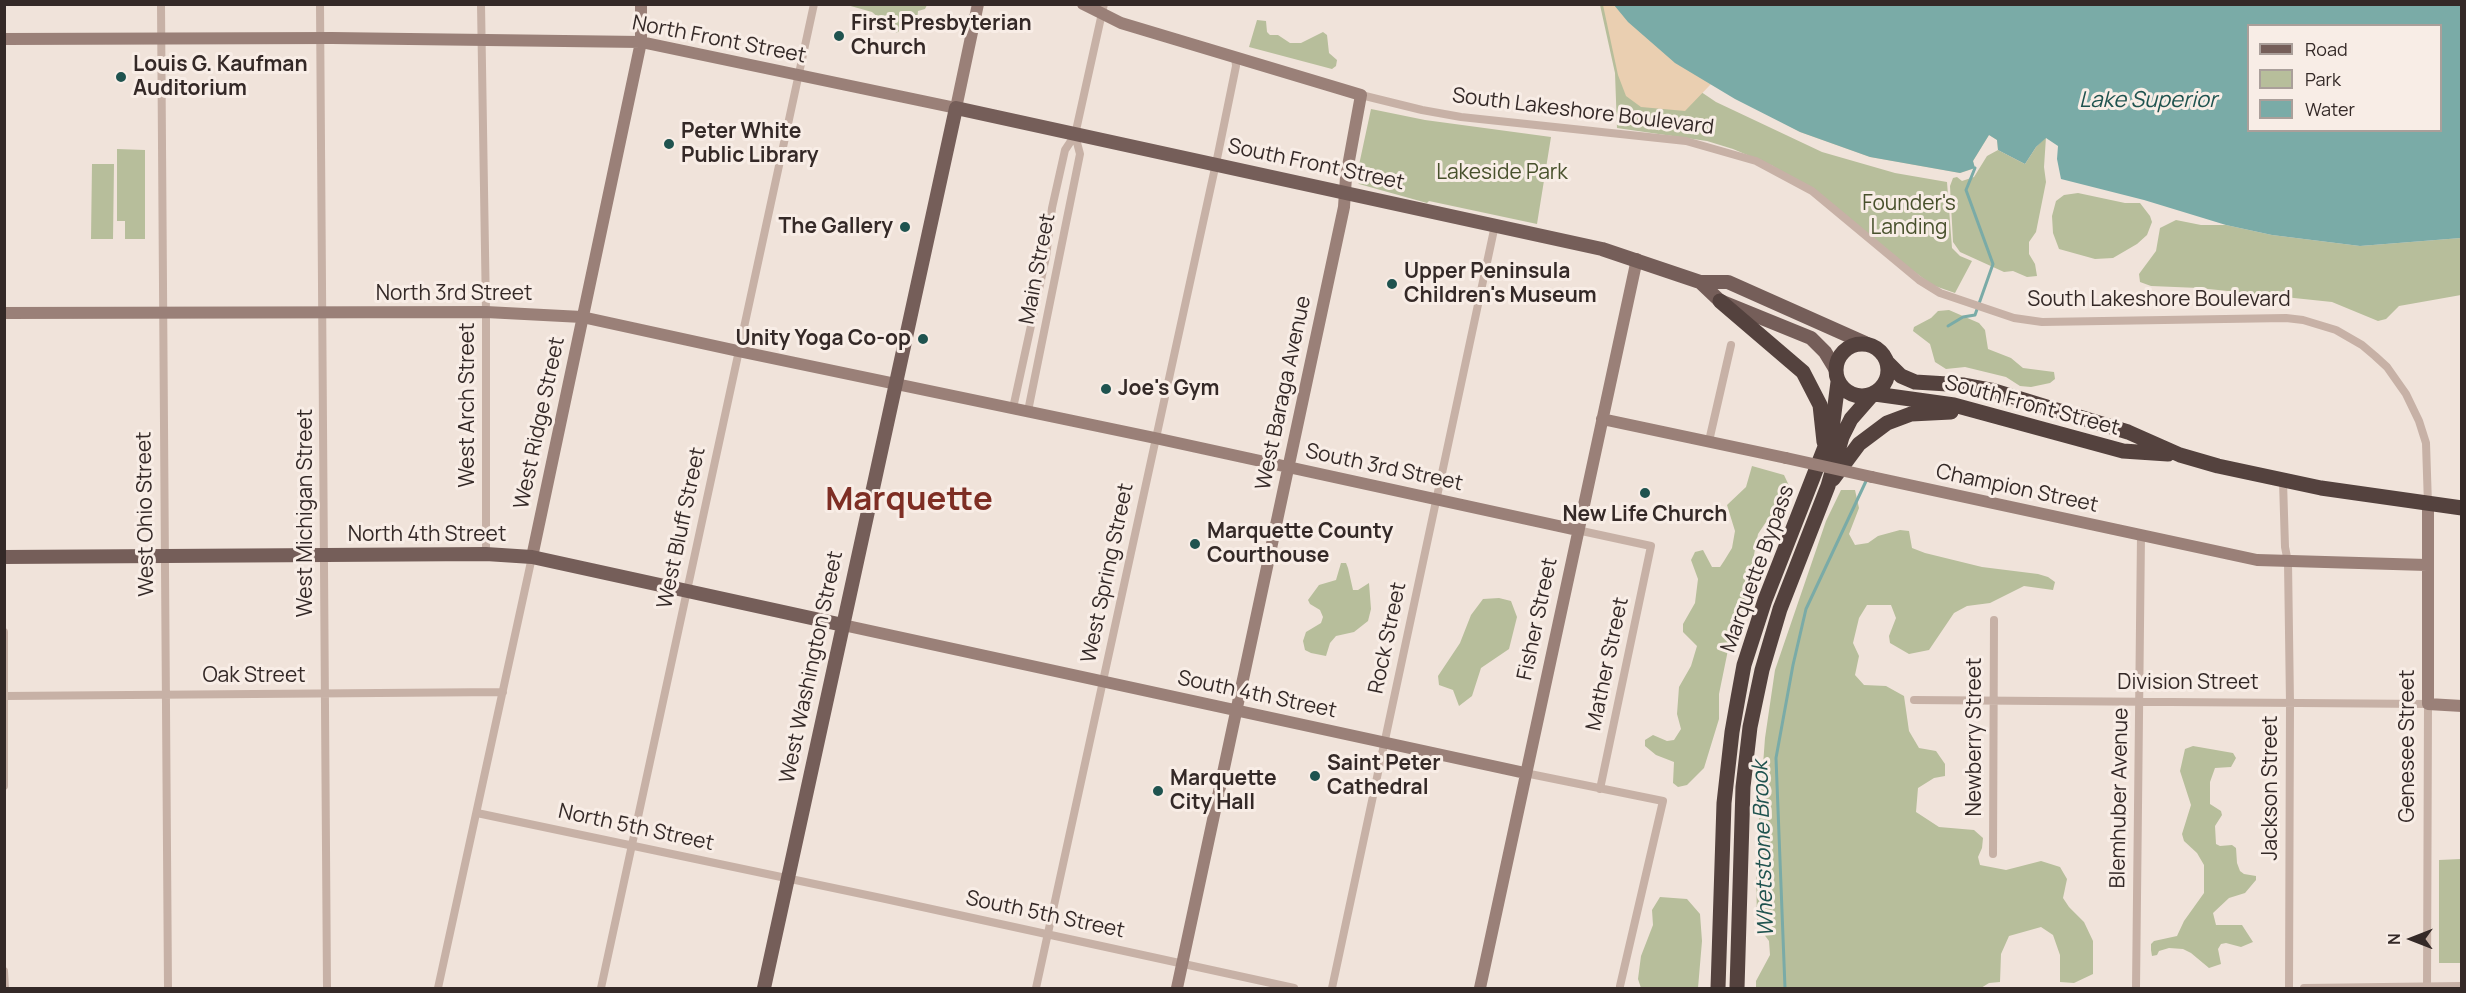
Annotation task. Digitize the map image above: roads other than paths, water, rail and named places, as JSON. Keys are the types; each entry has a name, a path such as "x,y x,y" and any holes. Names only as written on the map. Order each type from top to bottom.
{"highway":[{"path":"1720,301 1803,372 1820,405 1824,428 1824,451"},
{"path":"1865,343 1879,349 1888,363 1885,382 1874,395 1853,395 1843,389 1837,376 1841,356 1858,344 1865,343"},
{"name":"South Front Street","path":"1888,363 1901,376 1915,382 1964,385 1991,390 2128,432 2180,455 2283,481 2428,505 2462,508"},
{"name":"Marquette Bypass","path":"1718,988 1724,803 1732,732 1744,665 1765,600 1835,418 1837,376"},
{"name":"Marquette Bypass","path":"1737,988 1743,787 1755,701 1776,618 1828,486 1842,437 1851,419 1874,395"},
{"name":"South Front Street","path":"1874,395 1945,403 2123,451 2180,455"},
{"path":"1828,486 1859,444 1887,423 1924,412 1977,412"}],"main road":[{"name":"South Front Street","path":"956,108 1495,225 1637,259 1700,282 1728,282 1865,343"},
{"name":"West Washington Street","path":"764,988 956,108"},
{"name":"South Front Street","path":"1700,282 1720,301 1811,338 1825,351 1837,376"},
{"name":"North 4th Street","path":"4,557 486,554 532,557 843,625"}],"street":[{"name":"West Ohio Street","path":"161,4 168,988"},
{"name":"West Michigan Street","path":"320,4 327,988"},
{"name":"West Arch Street","path":"481,4 486,312 486,554"},
{"name":"West Ridge Street","path":"438,988 641,42 641,4"},
{"name":"West Bluff Street","path":"601,988 814,4"},
{"path":"956,108 978,4"},
{"name":"South Lakeshore Boulevard","path":"1083,4 1103,9 1121,23 1361,95 1422,110 1461,117 1686,141 1756,161 1812,191 1918,280 1940,293 2014,318 2042,322 2286,318 2303,320 2336,330 2362,345 2375,356 2406,394 2419,421 2426,443 2428,505"},
{"name":"Main Street","path":"1013,408 1046,257 1052,208 1065,150 1075,135 1103,9"},
{"name":"North Front Street","path":"4,39 320,38 641,42 956,108"},
{"name":"West Spring Street","path":"1036,988 1215,165 1236,66 1235,56"},
{"name":"West Baraga Avenue","path":"1177,988 1344,207 1344,192 1361,95"},
{"name":"Main Street","path":"1028,411 1064,243 1067,211 1080,154 1075,135"},
{"name":"Rock Street","path":"1332,988 1495,225"},
{"name":"Fisher Street","path":"1480,988 1637,259"},
{"name":"North 3rd Street","path":"4,313 486,312 582,316 896,383"},
{"path":"1709,441 1731,345"},
{"name":"South 3rd Street","path":"896,383 1651,546"},
{"name":"Champion Street","path":"1602,419 2257,560 2427,565"},
{"name":"Jackson Street","path":"2283,481 2285,547 2288,562 2290,703 2289,988"},
{"name":"Genesee Street","path":"2427,988 2428,505"},
{"name":"Blemhuber Avenue","path":"2136,988 2141,535"},
{"name":"Mather Street","path":"1600,789 1651,546"},
{"name":"Newberry Street","path":"1993,854 1994,620"},
{"name":"South 4th Street","path":"843,625 1384,743 1663,801 1620,986"},
{"path":"4,632 4,786"},
{"name":"Oak Street","path":"5,696 503,692"},
{"name":"Division Street","path":"1914,700 1994,703 2139,702 2462,706"},
{"name":"North 5th Street","path":"477,813 633,844 788,879"},
{"name":"South 5th Street","path":"788,879 1294,988"},
{"path":"4,971 5,988"},
{"path":"2304,988 2462,986"}],"water":[{"name":"Lake Superior","path":"1614,5 2461,5 2461,238 2360,246 2272,235 2226,225 2144,200 2061,179 2057,159 2058,146 2046,138 2036,147 2025,164 1998,150 1997,140 1989,135 1973,161 1975,168 1960,173 1870,157 1800,132 1735,99 1675,63 1628,22"}],"waterway":[{"name":"Whetstone Brook","path":"1948,326 1963,317 1975,315 1993,264 1966,190 1975,168"},
{"name":"Whetstone Brook","path":"1785,988 1776,758 1806,609 1867,479"}],"place":[{"name":"First Presbyterian Church","path":"839,36"},
{"name":"Louis G. Kaufman Auditorium","path":"121,77"},
{"name":"Peter White Public Library","path":"669,144"},
{"name":"The Gallery","path":"905,227"},
{"name":"Upper Peninsula Children's Museum","path":"1392,284"},
{"name":"Unity Yoga Co-op","path":"923,339"},
{"name":"Joe's Gym","path":"1106,389"},
{"name":"New Life Church","path":"1645,493"},
{"name":"Marquette County Courthouse","path":"1195,544"},
{"name":"Saint Peter Cathedral","path":"1315,776"},
{"name":"Marquette City Hall","path":"1158,791"}],"district":[{"name":"Marquette","path":"909,501"}],"park label":[{"name":"Lakeside Park","path":"1502,173"},
{"name":"Founder's Landing","path":"1909,216"}]}
